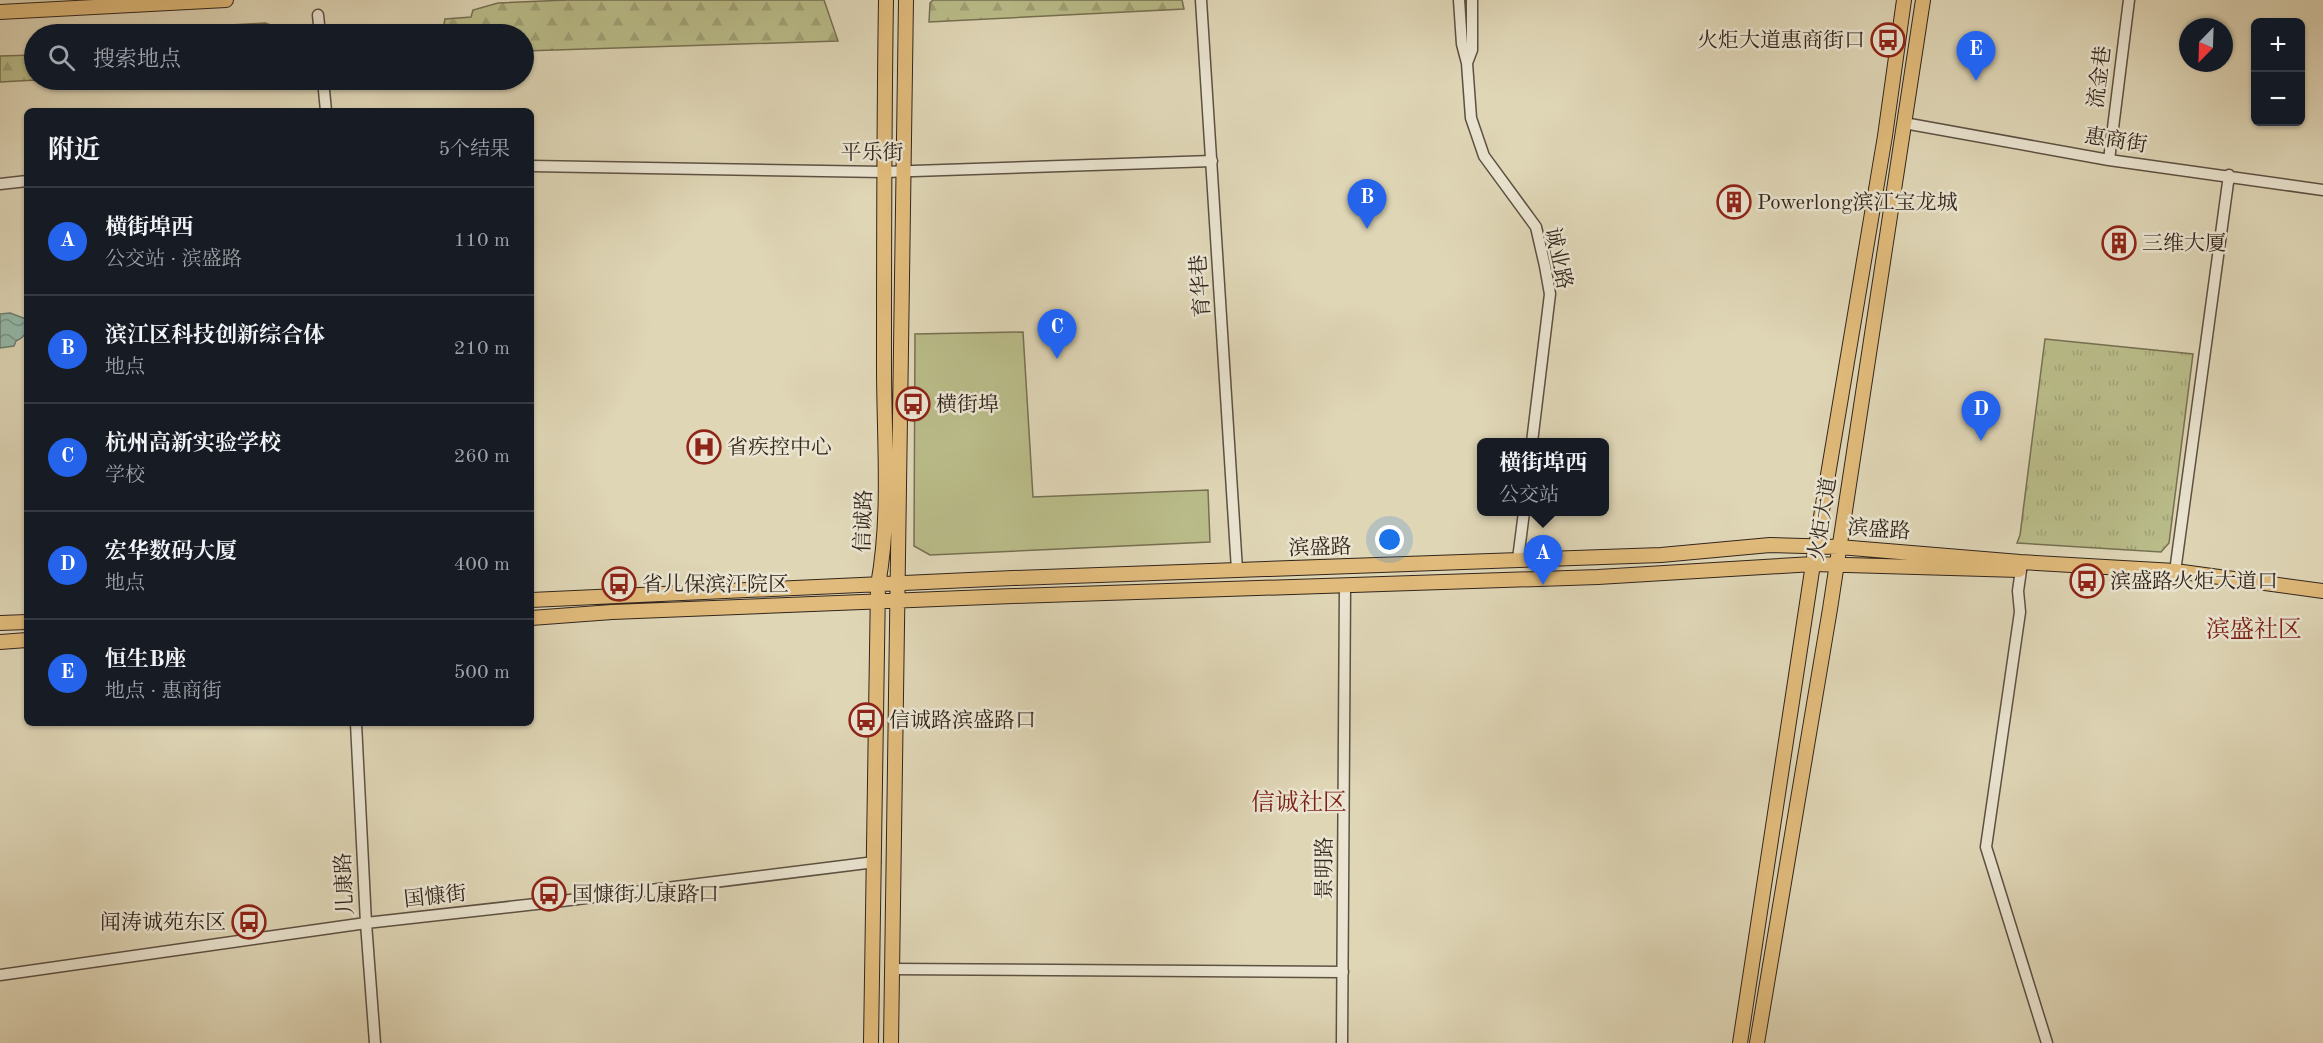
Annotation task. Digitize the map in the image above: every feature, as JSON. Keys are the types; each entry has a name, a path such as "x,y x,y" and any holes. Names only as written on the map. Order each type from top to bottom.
{"main road":[{"path":"0,12 226,0"},
{"name":"信诚路","path":"871,1043 878,585 884,555 886,0"},
{"name":"信诚路","path":"891,1043 906,0"},
{"name":"火炬大道","path":"1740,1043 1813,564 1885,136 1904,0"},
{"name":"火炬大道","path":"1757,1043 1839,547 1923,0"},
{"name":"滨盛路","path":"534,600 1237,570 1661,555 1770,545 1839,547 2020,562 2323,591"},
{"name":"滨盛路","path":"534,618 612,612 1598,577 1813,564 2174,575 2323,597"},
{"path":"0,623 24,622"},
{"path":"0,642 24,640"}],"street":[{"name":"育华巷","path":"1201,0 1237,570"},
{"name":"诚业路","path":"1459,0 1462,44 1467,63 1472,118 1484,156 1536,227 1550,294 1532,438"},
{"name":"诚业路","path":"1467,63 1472,50 1472,0"},
{"name":"流金巷","path":"2109,160 2129,0"},
{"path":"318,15 319,24"},
{"path":"324,90 326,108"},
{"name":"惠商街","path":"1904,123 2109,160 2229,175 2323,190"},
{"name":"平乐街","path":"534,166 905,172 1212,161"},
{"path":"2174,575 2229,175"},
{"path":"0,184 24,181"},
{"path":"1518,559 1523,516"},
{"path":"2021,570 2018,591 2020,612 1986,847 2047,1043"},
{"name":"景明路","path":"1342,1043 1345,585"},
{"name":"儿康路","path":"356,726 366,923 375,1043"},
{"name":"国慷街","path":"0,975 366,923 565,901 875,862"},
{"path":"891,969 1343,972"}],"green space":[{"path":"567,0 824,0 838,41 534,51 534,24 444,24 445,19 471,17 473,10 498,3"},
{"path":"933,0 1182,0 1184,9 929,22 930,3"},
{"path":"24,55 24,81 0,82 0,56"},
{"path":"1023,332 1033,497 1208,490 1210,542 930,555 914,546 915,334"},
{"path":"2045,339 2193,354 2169,543 2161,552 2017,543 2020,535"}],"water":[{"path":"10,313 24,318 24,334 14,346 0,348 0,314"}],"place":[{"name":"火炬大道惠商街口","path":"1888,40"},
{"name":"恒生B座","path":"1976,81"},
{"name":"Powerlong滨江宝龙城","path":"1734,202"},
{"name":"滨江区科技创新综合体","path":"1367,229"},
{"name":"三维大厦","path":"2119,243"},
{"name":"杭州高新实验学校","path":"1057,359"},
{"name":"横街埠","path":"913,404"},
{"name":"宏华数码大厦","path":"1981,441"},
{"name":"省疾控中心","path":"704,447"},
{"name":"滨盛路火炬大道口","path":"2087,581"},
{"name":"省儿保滨江院区","path":"619,584"},
{"name":"横街埠西","path":"1543,585"},
{"name":"信诚路滨盛路口","path":"866,720"},
{"name":"国慷街儿康路口","path":"549,894"},
{"name":"闻涛诚苑东区","path":"249,922"}],"district":[{"name":"滨盛社区","path":"2254,629"},
{"name":"信诚社区","path":"1299,802"}]}
